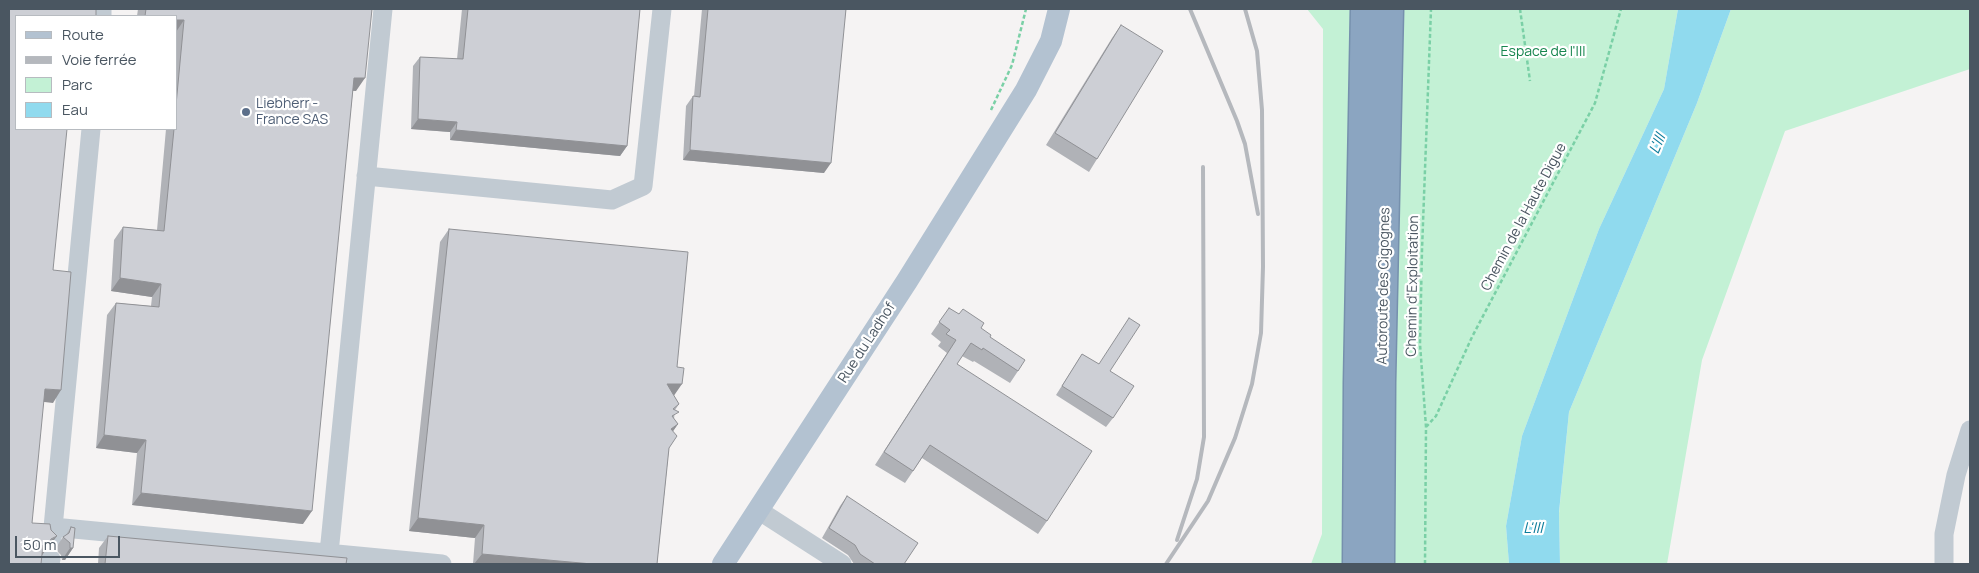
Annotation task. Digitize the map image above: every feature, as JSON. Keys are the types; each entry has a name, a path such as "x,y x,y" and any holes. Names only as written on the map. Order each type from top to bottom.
{"highway":[{"name":"Autoroute des Cigognes","path":"1356,564 1357,372 1364,9"},
{"name":"Autoroute des Cigognes","path":"1381,564 1382,372 1390,9"}],"main road":[{"name":"Rue du Ladhof","path":"1008,119 1031,66 1047,9"},
{"name":"Rue du Ladhof","path":"724,564 907,281 1026,90 1050,41 1059,9"}],"street":[{"path":"329,553 383,9"},
{"path":"366,176 612,200 643,186 662,9"},
{"path":"91,130 53,533 329,553 385,561 442,564"},
{"path":"1944,564 1944,534 1970,430"},
{"path":"758,510 842,564"}],"path":[{"name":"Chemin d'Exploitation","path":"1425,564 1426,427 1420,344 1431,9"},
{"path":"1520,9 1530,81"},
{"name":"Chemin de la Haute Digue","path":"1426,427 1436,416 1472,337 1595,103 1621,9"}],"green space":[{"name":"Espace de l'Ill","path":"1307,9 1678,9 1664,89 1599,229 1522,436 1506,526 1509,564 1311,564 1322,534 1323,29"},
{"path":"1731,9 1970,9 1970,69 1785,131 1702,360 1667,564 1560,564 1559,513 1569,412 1697,103"}],"water":[{"name":"L'Ill","path":"1678,9 1731,9 1697,103 1569,412 1559,512 1560,564 1509,564 1506,526 1522,436 1599,229 1664,89"}],"building":[{"path":"9,9 96,9 96,15 15,15 15,130 67,130 53,270 71,272 61,390 45,389 32,523 50,524 51,530 57,536 51,539 48,546 43,545 41,564 9,564"},
{"path":"146,9 372,9 365,78 354,78 312,511 141,493 146,440 104,435 116,303 159,307 161,284 120,278 123,227 164,231 174,130 178,130 178,84 184,20 178,20 178,15 145,15"},
{"path":"468,9 640,9 627,146 456,130 457,122 418,119 420,57 463,59"},
{"path":"708,9 846,9 831,163 690,150 693,96 700,97"},
{"path":"1121,25 1163,51 1097,159 1055,133"},
{"path":"449,229 688,252 677,367 684,368 682,384 667,384 679,404 673,409 679,412 672,416 678,424 671,429 677,436 669,448 657,564 592,564 482,554 484,525 418,518"},
{"path":"949,308 959,314 963,309 984,323 981,328 991,335 990,337 1025,360 1018,371 983,348 982,350 971,343 957,364 1092,451 1047,521 930,445 913,471 884,452 956,340 946,334 950,330 939,322"},
{"path":"1129,318 1140,325 1110,371 1134,386 1113,418 1062,386 1082,354 1099,364"},
{"path":"847,496 918,543 904,564 875,564 860,554 855,545 829,528"},
{"path":"71,527 75,528 73,548 70,548 70,543 63,537 69,533"},
{"path":"108,536 347,558 346,564 105,564"}],"railway":[{"path":"1190,9 1245,144 1258,214"},
{"path":"1166,564 1208,501 1235,438 1252,384 1261,333 1263,267 1262,110 1257,51 1245,9"},
{"path":"1177,540 1197,479 1204,437 1203,167"}],"place":[{"name":"Liebherr - France SAS","path":"246,112"}]}
